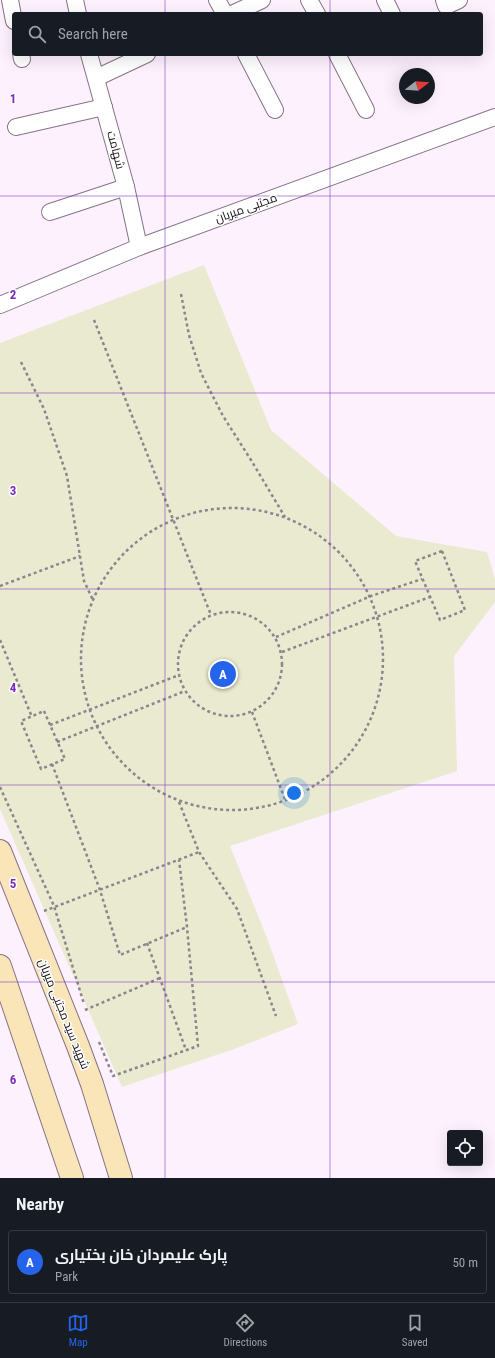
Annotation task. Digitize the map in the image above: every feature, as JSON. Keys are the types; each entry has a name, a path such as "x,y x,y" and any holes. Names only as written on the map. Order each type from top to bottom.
{"street":[{"path":"10,0 12,12"},
{"path":"75,0 78,12"},
{"path":"217,0 224,12"},
{"path":"236,12 262,0"},
{"path":"309,0 316,12"},
{"path":"385,0 391,12"},
{"path":"444,0 446,6 459,0"},
{"name":"شهامت","path":"90,56 126,187 139,247"},
{"path":"96,78 143,56"},
{"path":"247,56 275,110"},
{"path":"338,56 366,110"},
{"path":"16,127 104,107"},
{"name":"مجتبی میریان","path":"0,305 139,247 495,117"},
{"path":"50,212 126,187"},
{"name":"شهید سید مجتبی میریان","path":"0,852 87,1072 121,1178"},
{"path":"1,969 72,1178"}],"path":[{"path":"181,294 188,335 201,372 223,416 285,517"},
{"path":"94,320 211,615"},
{"path":"21,362 44,409 67,476 84,581 93,600"},
{"path":"244,508 285,517 315,533 341,555 362,582 377,617 383,660 376,706 355,748 322,781 286,802 230,811 179,802 146,784 123,764 117,758 96,726 84,694 81,659 84,629 93,600 108,572 129,548 164,524 203,510 244,508"},
{"path":"442,551 465,610 440,620 430,597 415,561 442,551"},
{"path":"0,586 80,556"},
{"path":"276,638 369,597 422,578"},
{"path":"282,652 430,597"},
{"path":"226,611 241,612 255,617 267,626 276,638 282,652 283,670 278,688 267,702 252,712 238,716 222,716 215,714 207,711 195,703 185,691 179,675 178,660 181,646 188,632 198,622 211,615 226,611"},
{"path":"0,640 32,717"},
{"path":"50,726 179,675"},
{"path":"57,742 185,691"},
{"path":"44,711 64,759 41,769 21,721 32,717 44,711"},
{"path":"252,712 286,802"},
{"path":"52,764 100,890 120,955 187,927"},
{"path":"0,787 54,906 89,1017"},
{"path":"179,802 199,852 237,909 276,1016"},
{"path":"54,906 199,852"},
{"path":"98,1039 113,1076 198,1046 179,860"},
{"path":"148,943 186,1050"},
{"path":"86,1010 160,978"}],"green space":[{"path":"204,265 271,430 396,536 487,552 495,579 495,602 454,656 457,771 230,846 267,938 298,1024 234,1049 122,1087 0,809 0,343"}],"place":[{"name":"پارک علیمردان خان بختیاری","path":"223,674"}]}
